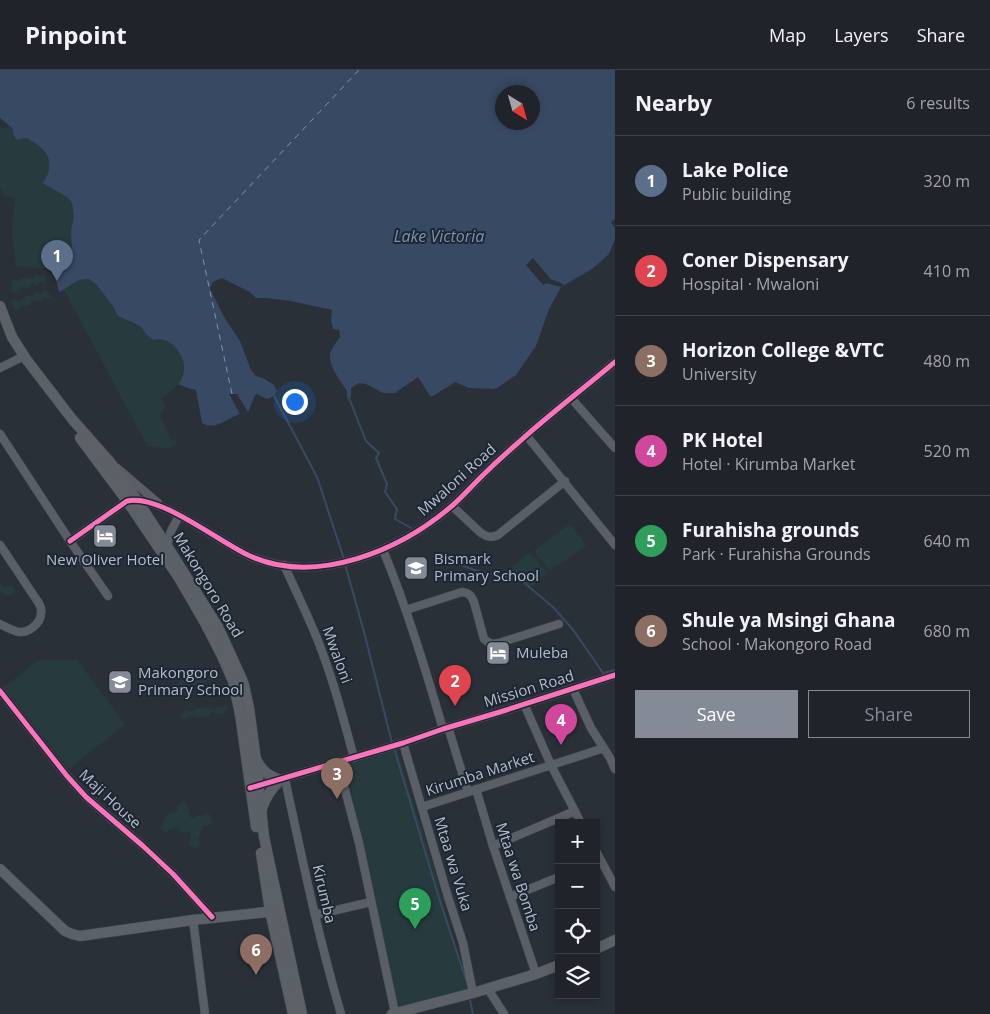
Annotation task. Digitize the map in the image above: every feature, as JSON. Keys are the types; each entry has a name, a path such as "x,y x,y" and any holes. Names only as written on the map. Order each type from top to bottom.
{"main road":[{"name":"Makongoro Road","path":"0,306 12,337 26,359 72,419 110,462 197,608 232,681 254,787 293,1014"},
{"name":"Makongoro Road","path":"0,320 8,340 20,358 167,546 218,628 244,685 256,760 254,787 261,813 275,911 302,1014"},
{"path":"256,760 268,776 283,780"},
{"path":"261,813 264,802 270,792 283,780"},
{"path":"0,869 65,931 80,936 212,917 275,911"},
{"path":"600,947 615,940"},
{"path":"394,1014 488,989 555,967"}],"street":[{"path":"0,368 20,358"},
{"name":"Mwaloni Road","path":"132,500 148,502 163,508 202,527 251,556 270,563 284,566 310,567 350,561 383,550 423,528 452,506 526,435 614,365"},
{"path":"571,398 615,448"},
{"path":"0,434 108,596"},
{"path":"526,435 615,544"},
{"path":"110,462 163,508"},
{"path":"452,506 486,537 492,537 498,535 565,482"},
{"path":"70,541 132,500"},
{"path":"167,546 171,531 179,516"},
{"path":"0,545 38,602 42,612 38,622 26,631 19,632 0,624"},
{"path":"383,550 396,581 446,728"},
{"name":"Mwaloni","path":"284,566 320,645 332,678 354,758"},
{"path":"406,610 462,592 468,592 472,596 484,639 493,644 559,624"},
{"name":"Mission Road","path":"254,787 400,744 615,675"},
{"path":"573,689 591,728 615,769"},
{"name":"Maji House","path":"0,691 67,776 86,797 143,846 212,917"},
{"path":"524,704 551,765 579,819"},
{"name":"Mtaa wa Bomba","path":"446,728 493,846 536,974"},
{"name":"Mtaa wa Vuka","path":"400,744 422,807 463,943 473,993"},
{"name":"Kirumba Market","path":"422,807 604,748"},
{"path":"338,763 359,843 394,1014"},
{"name":"Kirumba","path":"283,780 327,967 341,1014"},
{"path":"493,846 575,811"},
{"path":"600,864 615,887"},
{"path":"510,897 555,879"},
{"path":"315,915 371,902"},
{"path":"193,920 206,1014"},
{"path":"488,989 504,1014"}],"green space":[{"path":"10,126 14,136 19,140 25,138 44,150 48,155 50,167 44,184 67,197 72,203 74,217 71,231 72,256 64,264 52,269 16,266 12,232 15,200 5,195 0,189 0,129"},
{"path":"46,272 43,284 41,281 37,286 32,284 27,289 21,287 18,293 12,291 11,284 13,279 20,282 21,278 33,279 36,275 42,277"},
{"path":"89,279 96,284 112,305 114,311 129,322 140,326 146,334 175,345 183,360 184,370 179,384 162,398 166,407 160,415 170,439 177,442 169,449 148,447 64,290 79,280"},
{"path":"46,289 52,298 47,299 43,297 42,301 34,300 29,305 21,306 20,309 16,310 13,308 11,303 14,299 19,302 27,295 33,297 35,292 41,293"},
{"path":"570,524 586,546 550,571 534,551"},
{"path":"530,552 548,573 532,587 501,575"},
{"path":"0,582 3,587 12,585 15,592 9,596 0,593"},
{"path":"39,660 77,660 125,724 69,769 4,687"},
{"path":"217,666 215,674 217,680 207,680 207,686 193,685 192,689 187,693 179,691 177,685 182,678 192,682 195,675 204,672 209,675 214,667"},
{"path":"226,706 227,709 222,715 212,712 209,716 197,718 190,715 188,719 181,718 184,710 190,712 199,708 205,708 214,711 217,707"},
{"path":"397,750 434,868 467,989 397,1008 346,765"},
{"path":"184,801 191,818 209,813 212,824 203,826 198,838 201,844 196,848 188,845 191,836 189,831 182,833 176,827 166,832 160,829 167,814 179,811 177,806"}],"water":[{"name":"Lake Victoria","path":"0,70 615,70 615,219 611,222 615,228 615,239 609,254 592,269 561,287 549,309 536,346 516,375 493,389 469,388 455,382 433,396 430,396 418,377 395,393 383,393 366,384 359,383 351,388 351,397 347,398 347,391 334,372 330,361 331,351 340,337 339,330 333,329 332,310 291,301 256,298 250,292 222,278 213,282 210,288 212,293 224,317 240,341 251,370 256,376 274,385 277,391 274,396 267,399 257,394 255,395 248,412 212,426 202,423 196,390 179,384 184,363 179,351 175,347 165,340 153,340 140,326 118,316 96,284 89,279 79,280 59,291 54,273 72,256 71,230 74,217 72,203 67,197 43,183 49,167 48,157 45,152 28,139 17,140 12,128 0,118"}],"pier":[{"path":"533,258 550,279 564,284 561,287 546,283 543,285 526,265"},
{"path":"229,394 237,394 248,412 240,414"}],"waterway":[{"path":"274,396 317,477 344,559"},
{"path":"349,398 366,441 379,453 376,458 387,484 385,492 397,509 395,519 411,528"},
{"path":"442,558 474,570 521,580 554,608 574,631 603,673 615,670"},
{"path":"345,564 392,743"},
{"path":"394,748 439,898 468,986"},
{"path":"470,1000 473,1014"}],"ferry route":[{"path":"232,394 199,240 359,70"}],"cycle path":[{"path":"70,541 127,501 140,501 156,504 172,511 237,550 276,564 303,567 330,565 357,559 384,549 409,536 453,505 494,464 615,362"},
{"path":"250,788 403,743 615,675"},
{"path":"0,691 67,776 86,797 173,874 212,917"}],"place":[{"name":"Lake Police","path":"57,281"},
{"name":"New Oliver Hotel","path":"105,536"},
{"name":"Bismark Primary School","path":"416,568"},
{"name":"Muleba","path":"498,653"},
{"name":"Makongoro Primary School","path":"120,682"},
{"name":"Coner Dispensary","path":"455,706"},
{"name":"PK Hotel","path":"561,745"},
{"name":"Horizon College &VTC","path":"337,799"},
{"name":"Furahisha grounds","path":"415,929"},
{"name":"Shule ya Msingi Ghana","path":"256,975"}]}
